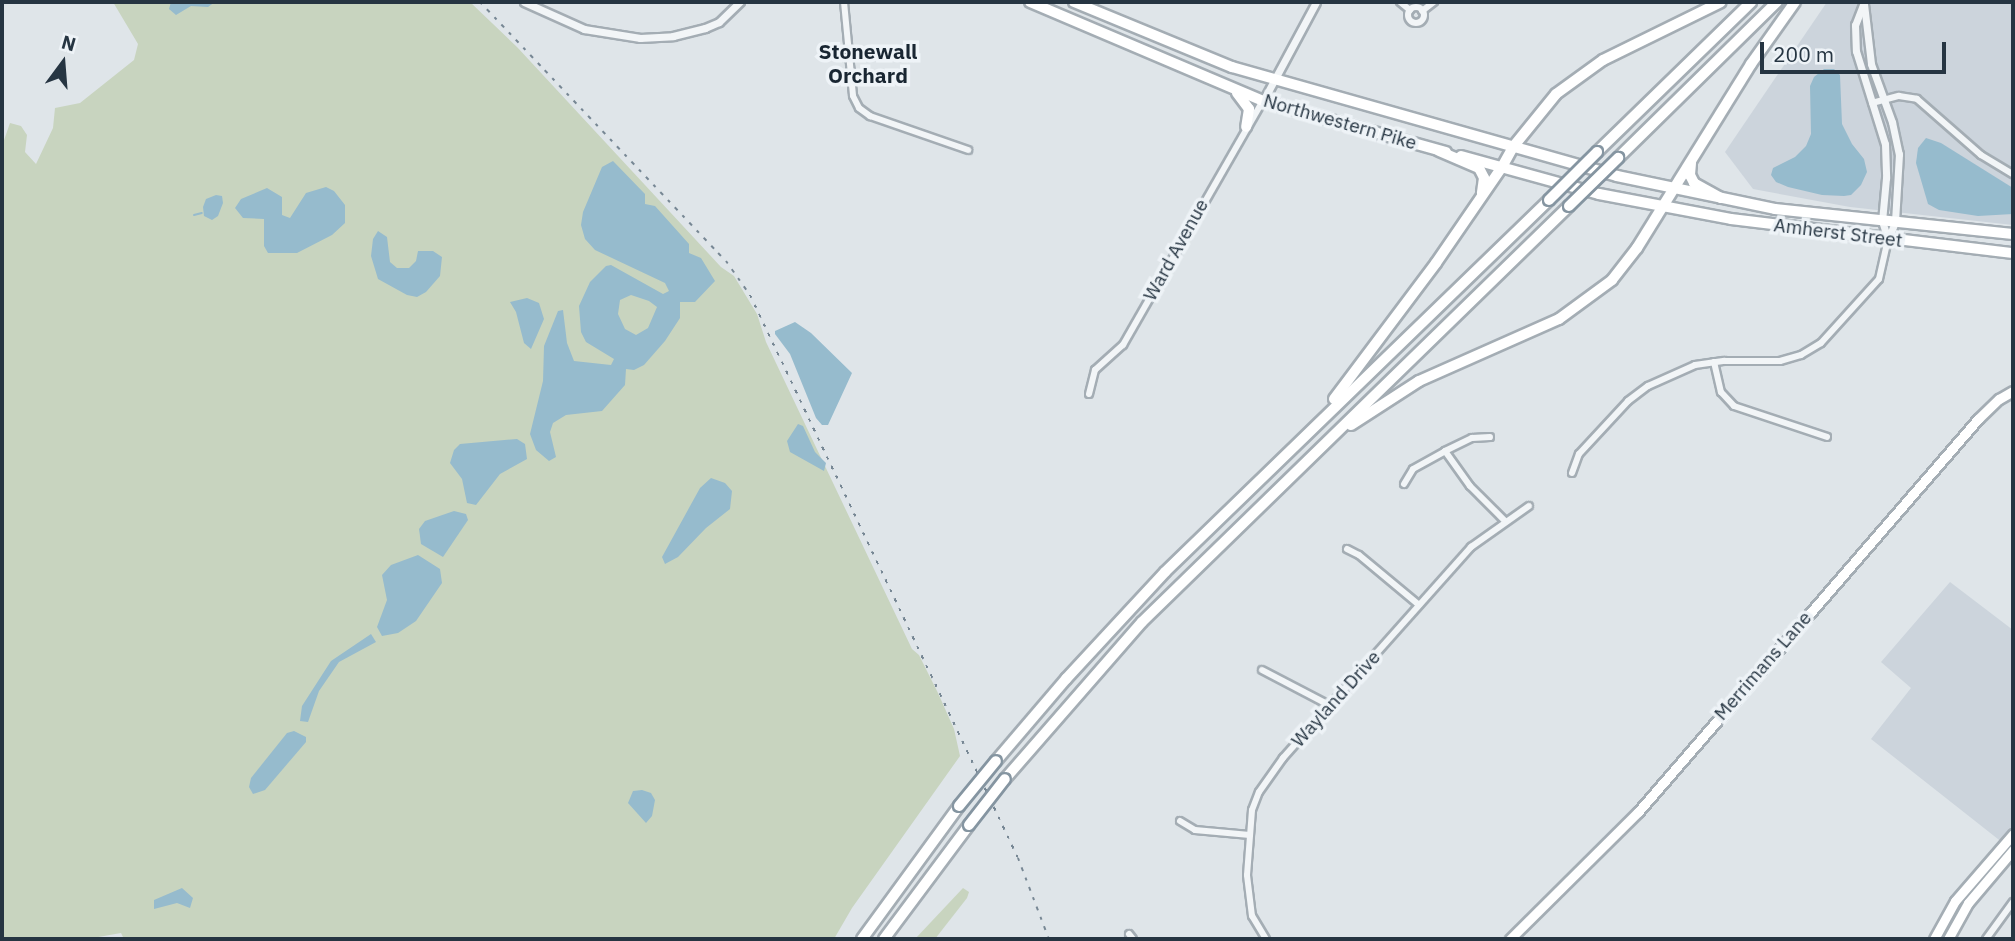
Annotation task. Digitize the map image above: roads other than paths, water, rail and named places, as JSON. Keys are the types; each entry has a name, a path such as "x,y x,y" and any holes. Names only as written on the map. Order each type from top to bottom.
{"highway":[{"path":"1267,472 1315,422 1370,354 1478,204 1513,147 1549,101 1579,75 1721,2"},
{"path":"862,939 959,806 1123,616 1267,472 1751,2"},
{"path":"884,939 1005,779 1142,622 1777,2"},
{"path":"1278,488 1380,403 1419,381 1544,327 1582,305 1612,280 1663,207 1795,2"},
{"path":"1439,150 1479,168 1485,183 1478,204"},
{"path":"1693,157 1691,179 1704,191 1721,198"}],"main road":[{"path":"1032,3 1056,2"},
{"name":"Northwestern Pike","path":"1074,2 1202,55 1273,79 1674,189"},
{"name":"Northwestern Pike","path":"1032,3 1263,101 1571,187 1663,207"},
{"path":"1234,90 1248,108 1246,127"},
{"name":"Amherst Street","path":"1674,189 1775,209 2013,234"},
{"name":"Amherst Street","path":"1663,207 1764,225 2013,253"},
{"name":"Merrimans Lane","path":"1510,939 1630,820 1978,419 1999,399 2013,391"},
{"path":"1934,939 1955,901 2013,834"},
{"path":"1948,939 1968,903 2013,850"}],"street":[{"path":"524,2 584,29 640,38 673,36 705,28 725,18 740,2"},
{"path":"844,2 853,96 859,108 870,116 968,150"},
{"path":"1263,101 1316,2"},
{"path":"1399,2 1410,10"},
{"path":"1422,11 1434,2"},
{"path":"1572,473 1579,454 1639,393 1695,365 1714,362 1780,361 1801,355 1821,343 1879,279 1888,239 1895,222 1899,154 1892,122 1871,64 1864,2"},
{"path":"1864,2 1855,25 1856,51 1883,134 1886,160 1882,221 1888,239"},
{"path":"1417,7 1422,11 1423,18 1416,23 1409,19 1410,10 1417,7"},
{"path":"1872,103 1904,96 1921,101 1981,155 2013,174"},
{"name":"Ward Avenue","path":"1089,394 1095,370 1124,345 1263,101"},
{"path":"1714,362 1721,392 1734,406 1827,437"},
{"path":"1404,484 1413,469 1444,451 1472,438 1490,438"},
{"path":"1444,451 1469,486 1505,521"},
{"name":"Wayland Drive","path":"1263,938 1252,916 1249,894 1252,810 1259,792 1283,758 1471,547 1529,506"},
{"path":"1347,550 1359,555 1419,605"},
{"path":"1262,670 1331,706"},
{"path":"1180,821 1195,830 1250,835"},
{"path":"1986,939 2013,902"}],"water":[{"path":"171,2 215,2 208,7 191,6 176,15 169,9"},
{"path":"1824,69 1834,69 1840,75 1842,124 1852,144 1864,159 1867,172 1861,185 1851,195 1822,195 1788,187 1776,182 1771,175 1773,168 1795,157 1806,146 1811,134 1810,86 1814,77"},
{"path":"1926,138 1941,143 2013,188 2013,214 1978,216 1939,210 1928,204 1916,163 1918,148"},
{"path":"613,161 645,194 645,204 655,206 689,244 689,253 701,258 715,281 695,302 680,302 680,318 665,341 644,365 634,370 626,369 625,385 602,411 566,415 553,423 550,432 556,457 549,461 536,450 530,434 543,381 544,346 558,311 563,310 567,343 574,361 611,365 614,359 586,342 581,332 579,306 590,282 606,266 611,265 663,294 669,291 665,283 595,250 585,239 581,225 583,212 602,167","holes":["631,295 657,307 648,328 636,335 625,329 618,314 620,300"]},
{"path":"326,187 334,191 345,205 345,223 332,235 297,253 268,253 264,246 264,219 243,218 235,208 241,199 267,188 282,197 282,215 290,218 306,193"},
{"path":"222,196 223,203 218,216 212,220 204,216 203,207 206,199"},
{"path":"378,231 387,237 390,262 397,268 409,268 416,261 418,251 433,251 442,257 440,276 426,292 417,297 407,295 378,279 371,256 373,239"},
{"path":"527,298 539,303 544,319 531,349 524,343 516,312 510,302"},
{"path":"795,322 811,333 852,373 828,425 822,425 816,418 790,354 775,334 775,331"},
{"path":"798,424 803,426 815,452 826,463 824,471 790,452 787,441"},
{"path":"517,439 525,444 527,459 500,474 476,505 467,503 462,479 450,463 454,450 460,444"},
{"path":"711,478 725,483 732,491 730,509 706,528 678,557 665,564 662,557 700,488"},
{"path":"454,511 466,514 468,520 443,557 421,544 419,529 425,521"},
{"path":"418,555 440,569 442,583 416,621 398,633 382,636 377,627 387,600 382,575 391,565"},
{"path":"371,634 376,642 339,662 319,691 308,722 300,721 302,706 331,661"},
{"path":"294,731 306,737 306,742 265,790 253,794 249,787 251,778 287,733"},
{"path":"633,791 651,793 655,800 652,816 646,823 628,803"},
{"path":"182,888 193,898 190,908 177,903 154,909 154,900"}],"waterway":[{"path":"194,215 202,213"}],"railway":[{"path":"480,2 726,261 750,295 1018,858 1049,939"}],"district":[{"name":"Stonewall Orchard","path":"868,63"}]}
